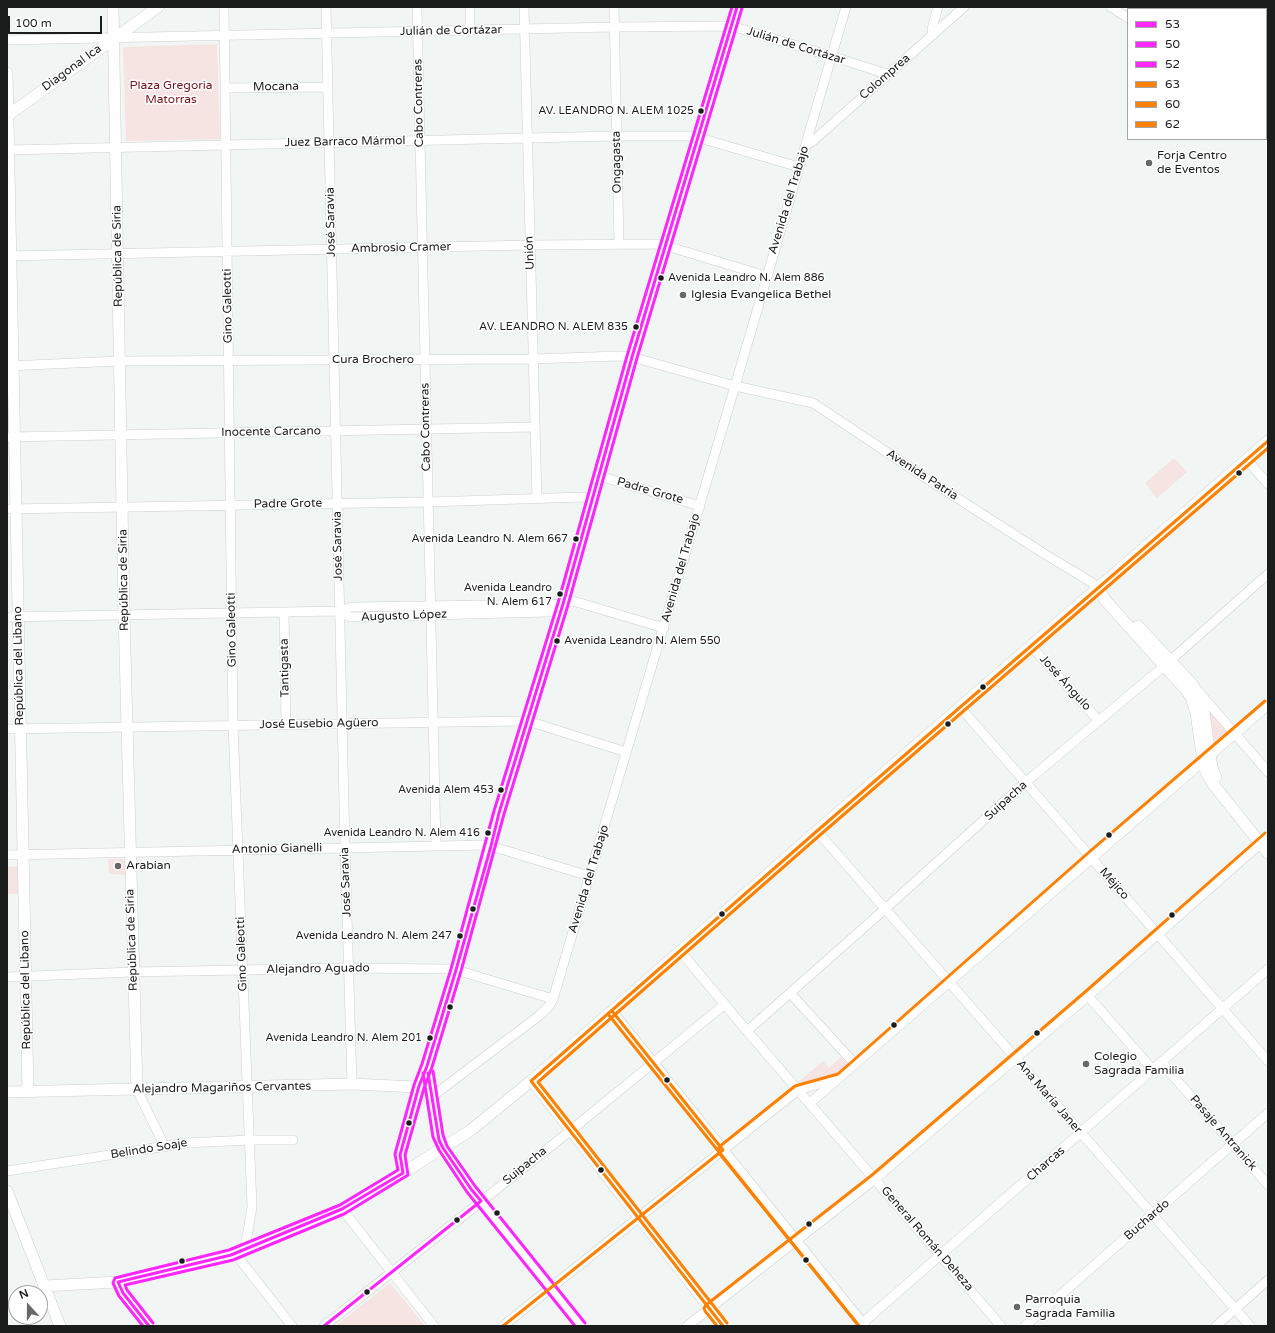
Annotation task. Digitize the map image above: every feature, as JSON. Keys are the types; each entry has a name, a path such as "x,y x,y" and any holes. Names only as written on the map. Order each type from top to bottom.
{"main road":[{"name":"República de Siria","path":"113,7 124,615 137,1090"},
{"name":"Diagonal Ica","path":"7,116 158,7"},
{"path":"403,1173 400,1155 419,1088 428,1066 491,846 499,813 563,604 632,358 737,7"},
{"name":"República del Libano","path":"7,73 12,617 20,729 28,1092"},
{"path":"48,1286 118,1282 231,1255 242,1251 342,1209 471,1130 531,1081 612,1011 816,831 1268,441"},
{"name":"Avenida Patria","path":"1099,588 1111,596 1167,663 1191,697 1204,710"},
{"name":"Avenida Patria","path":"1167,663 1192,684 1202,700 1209,779 1266,841 1268,853"},
{"path":"428,1066 428,1080 431,1100 438,1137 443,1148"},
{"name":"Alejandro Magariños Cervantes","path":"7,1092 352,1084 409,1086 419,1088"},
{"path":"419,1088 431,1100"},
{"path":"7,1191 44,1285"},
{"path":"48,1296 60,1326"}],"street":[{"name":"Gino Galeotti","path":"224,7 233,725 252,1207 246,1243 242,1251"},
{"name":"José Saravia","path":"326,7 345,848 352,1084"},
{"name":"Cabo Contreras","path":"416,7 436,846"},
{"path":"470,7 470,30"},
{"name":"Unión","path":"524,7 537,499"},
{"name":"Ongagasta","path":"614,7 619,244"},
{"name":"Avenida del Trabajo","path":"431,1100 438,1092 540,1015 549,1006 553,999 664,628 846,7"},
{"path":"933,35 932,29 938,7"},
{"name":"Colomprea","path":"805,146 813,141 964,7"},
{"path":"1111,7 1127,17"},
{"name":"Julián de Cortázar","path":"7,40 614,27 732,26 887,74"},
{"name":"Mocana","path":"225,88 328,87"},
{"name":"Juez Barraco Mármol","path":"8,150 616,136 698,136 799,167"},
{"name":"Ambrosio Cramer","path":"9,256 530,245 660,244 766,276"},
{"name":"Cura Brochero","path":"10,366 120,361 533,359 619,356 632,358 735,386"},
{"name":"Avenida Patria","path":"735,386 817,405 915,471 1099,588"},
{"name":"Inocente Carcano","path":"11,436 535,427"},
{"path":"1246,459 1268,484"},
{"name":"Padre Grote","path":"599,476 700,506"},
{"name":"Padre Grote","path":"11,508 428,502 583,497 593,500"},
{"name":"Suipacha","path":"747,1031 885,910 1026,782 1167,663 1268,574"},
{"name":"Augusto López","path":"12,617 340,611 350,617 430,611 549,612 563,604 573,601 664,628"},
{"name":"Tantigasta","path":"284,612 286,724"},
{"name":"José Ángulo","path":"1031,646 1099,721"},
{"path":"810,1103 1268,705"},
{"name":"Méjico","path":"960,707 1268,1061"},
{"path":"1204,710 1236,733 1268,772"},
{"name":"José Eusebio Agüero","path":"7,729 342,723 528,722 626,752"},
{"name":"Ana María Janer","path":"816,831 1250,1326"},
{"path":"687,1326 875,1179 1266,841"},
{"name":"Antonio Gianelli","path":"7,855 491,846 590,876"},
{"name":"General Román Deheza","path":"680,951 1001,1326"},
{"name":"Alejandro Aguado","path":"7,977 133,972 348,968 456,970 553,999"},
{"name":"Charcas","path":"862,1325 1268,969"},
{"path":"790,993 855,1064"},
{"path":"1088,996 1153,1070"},
{"name":"Suipacha","path":"324,1326 570,1131 725,1004"},
{"path":"612,1011 862,1325"},
{"name":"Pasaje Antranick","path":"1161,1062 1268,1185"},
{"path":"503,1326 798,1090 840,1078"},
{"path":"531,1081 723,1326"},
{"name":"República de Siria","path":"137,1090 165,1147"},
{"name":"Buchardo","path":"1025,1326 1268,1113"},
{"name":"Belindo Soaje","path":"7,1171 186,1143 249,1140 293,1140"},
{"path":"443,1148 481,1201 581,1326"},
{"path":"342,1209 434,1326"},
{"path":"242,1251 241,1261 292,1326"},
{"path":"1216,1326 1268,1280"},
{"path":"118,1282 123,1293 149,1326"}],"green space":[{"name":"Plaza Gregoria Matorras","path":"217,44 220,139 126,141 123,47"},
{"path":"1174,458 1187,472 1157,498 1145,483"},
{"path":"1209,708 1229,731 1214,745"},
{"name":"Arabian","path":"108,859 126,859 127,875 109,874"},
{"path":"18,866 19,894 7,894 7,867"},
{"path":"841,1057 849,1066 839,1076 801,1087 797,1083 823,1061 829,1068"},
{"path":"390,1283 425,1326 335,1326"}],"transit line":[{"name":"52","path":"143,1326 119,1296 113,1283 115,1278 229,1250 340,1205 398,1170 395,1154 414,1085 422,1064 451,969 494,811 558,603 627,356 732,7"},
{"name":"53","path":"149,1326 123,1293 118,1282 231,1255 342,1209 403,1173 400,1155 419,1086 427,1066 456,970 499,813 563,604 632,357 737,7"},
{"name":"50","path":"153,1323 127,1290 125,1285 233,1260 344,1214 408,1175 405,1155 424,1088 432,1067 461,971 504,814 568,605 637,358 742,8"},
{"name":"63","path":"723,1326 531,1081 817,831 1268,441"},
{"name":"60","path":"727,1323 538,1082 820,835 1268,448"},
{"name":"62","path":"859,1326 719,1153 719,1147 795,1086 838,1074 1088,853 1265,701"},
{"name":"62","path":"717,1326 705,1311 704,1308 706,1305 872,1175 1085,992 1265,833"},
{"name":"63","path":"503,1326 723,1150 612,1011"},
{"name":"60","path":"608,1014 859,1326"},
{"name":"52","path":"433,1071 443,1135 447,1146 475,1186 585,1323"},
{"name":"50","path":"423,1073 433,1137 439,1150 467,1192 575,1326"},
{"name":"53","path":"324,1326 481,1201 471,1189 439,1140 428,1073"}],"place":[{"name":"AV. LEANDRO N. ALEM 1025","path":"701,111"},
{"name":"Forja Centro de Eventos","path":"1149,163"},
{"name":"Avenida Leandro N. Alem 886","path":"661,278"},
{"name":"Iglesia Evangelica Bethel","path":"683,295"},
{"name":"AV. LEANDRO N. ALEM 835","path":"636,327"},
{"name":"Avenida Leandro N. Alem 667","path":"576,539"},
{"name":"Avenida Leandro N. Alem 617","path":"560,594"},
{"name":"Avenida Leandro N. Alem 550","path":"557,641"},
{"name":"Avenida Alem 453","path":"501,790"},
{"name":"Avenida Leandro N. Alem 416","path":"488,833"},
{"name":"Arabian","path":"118,866"},
{"name":"Avenida Leandro N. Alem 247","path":"460,936"},
{"name":"Avenida Leandro N. Alem 201","path":"430,1038"},
{"name":"Colegio Sagrada Familia","path":"1086,1064"},
{"name":"Parroquia Sagrada Familia","path":"1017,1307"}]}
